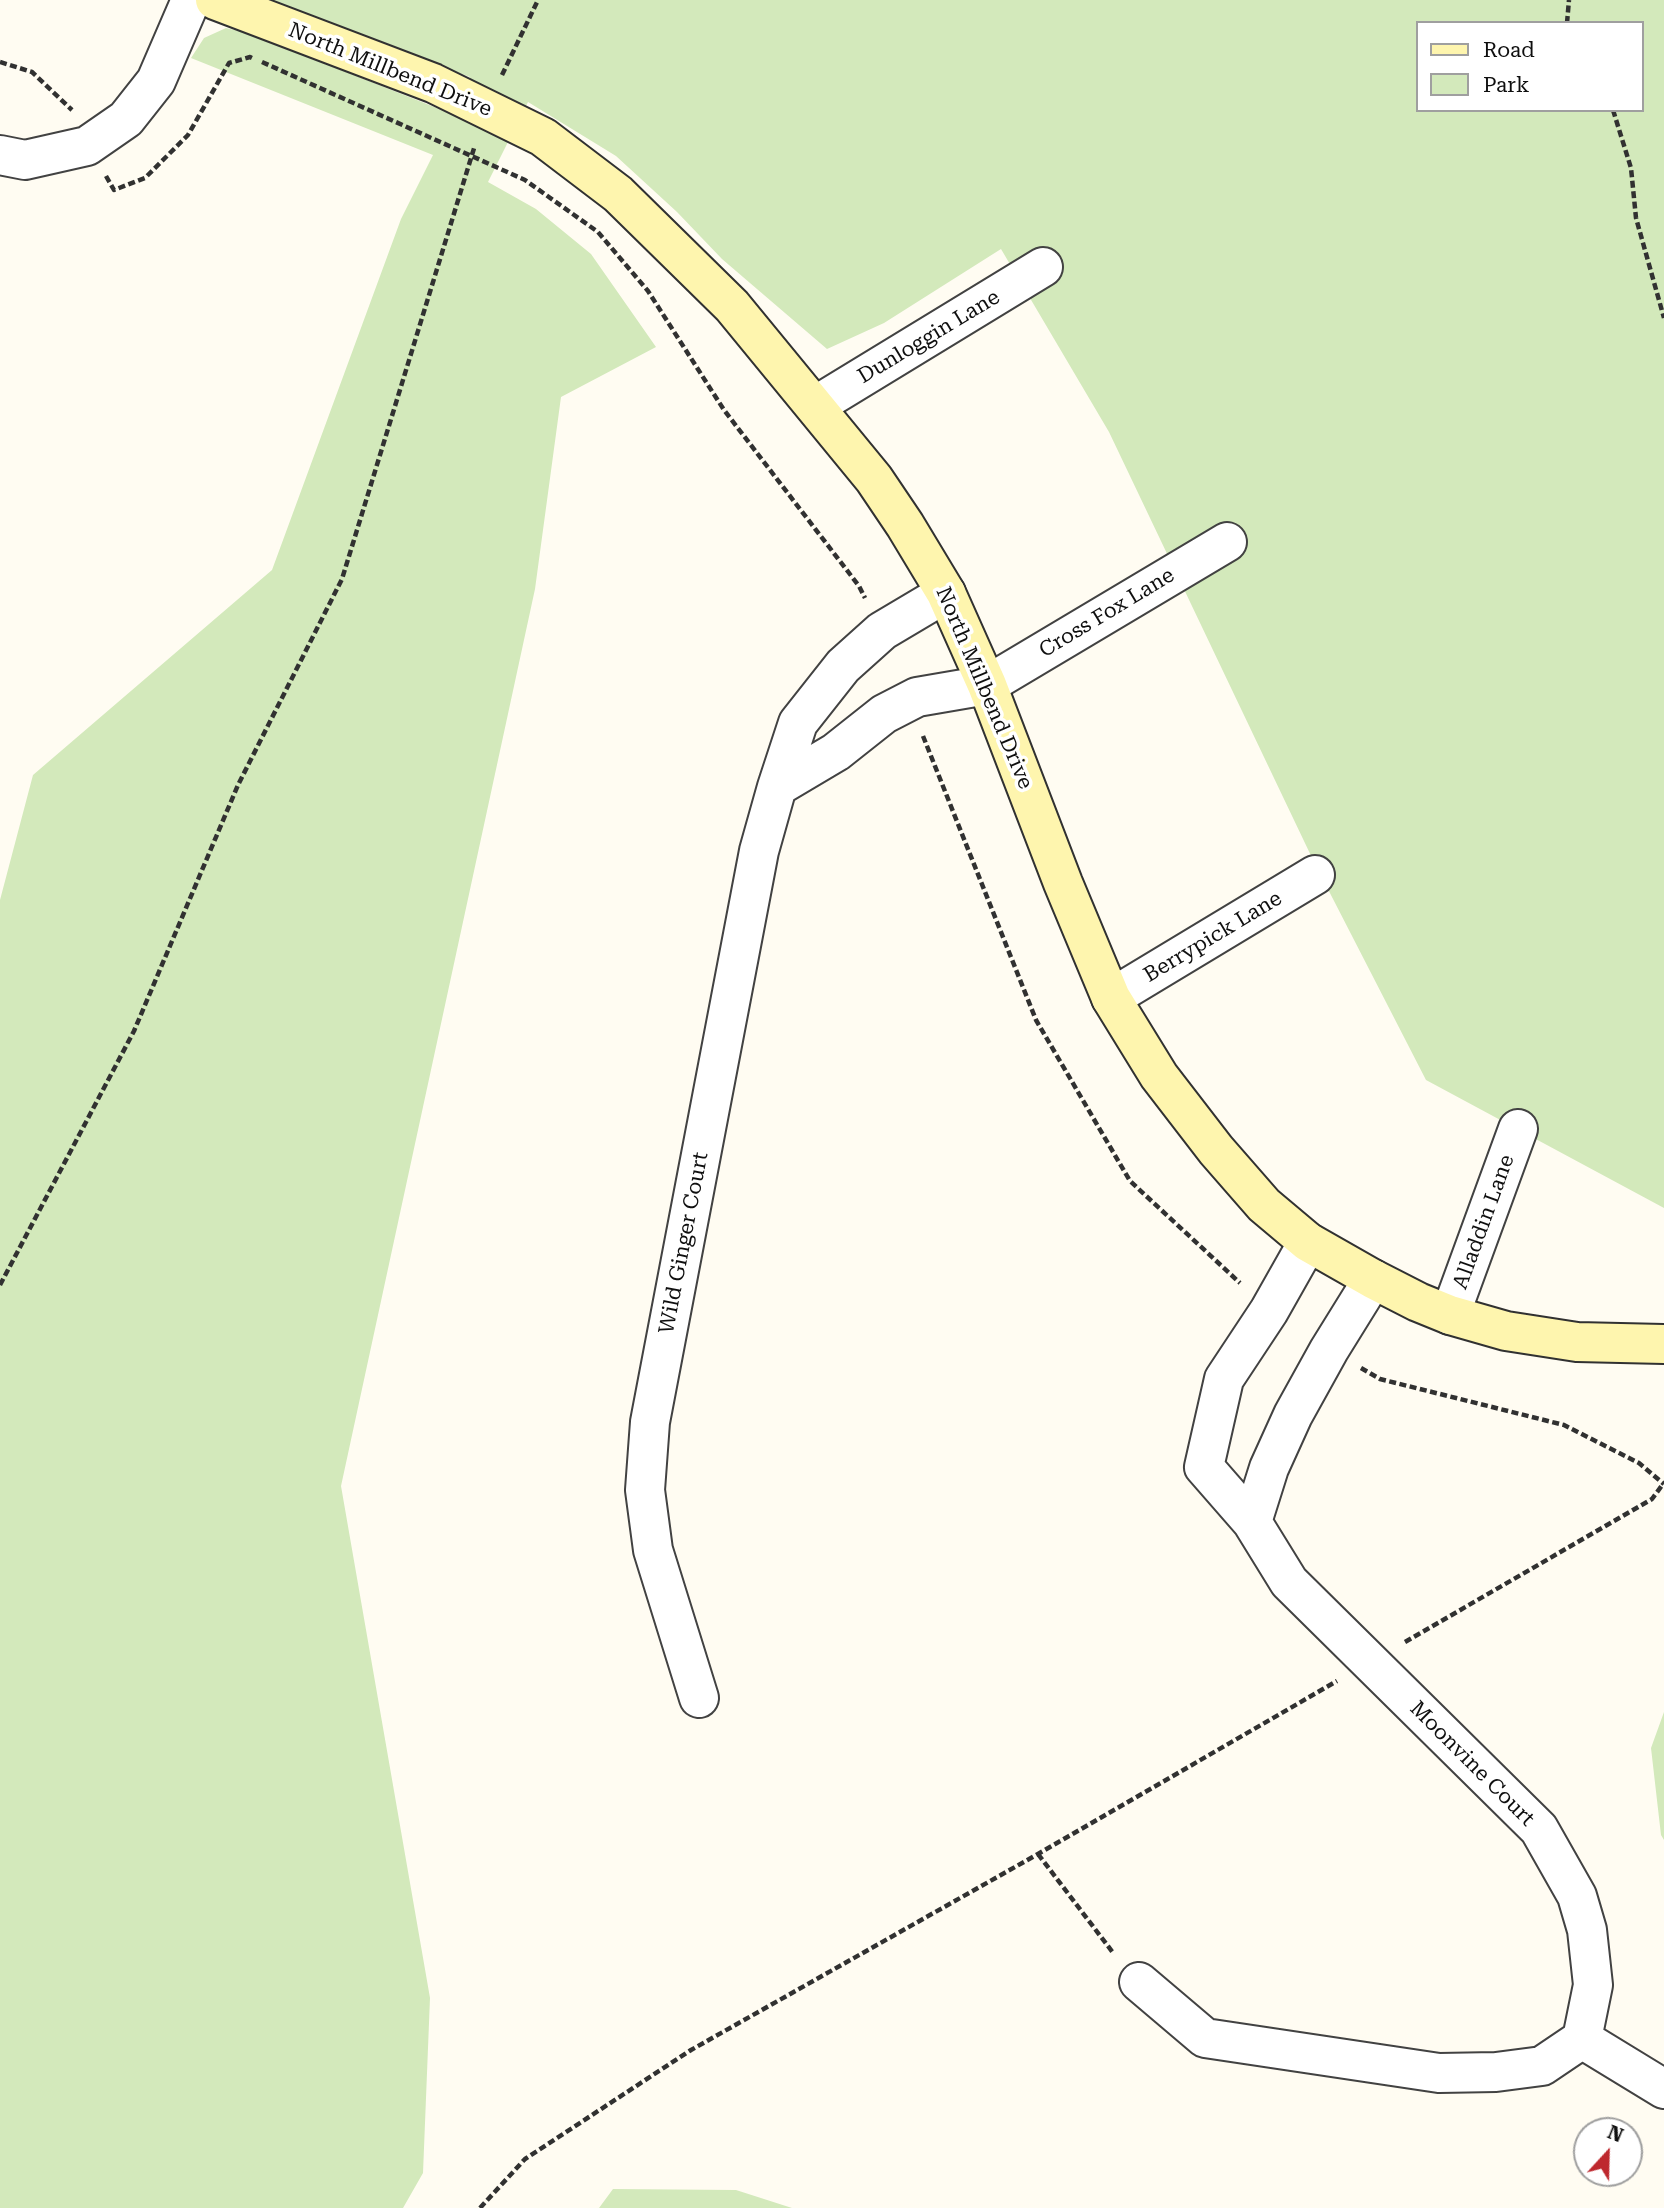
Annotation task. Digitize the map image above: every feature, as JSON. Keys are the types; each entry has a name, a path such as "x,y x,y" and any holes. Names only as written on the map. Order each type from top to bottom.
{"street":[{"path":"0,155 25,160 87,146 126,119 156,81 191,0"},
{"name":"North Millbend Drive","path":"215,0 433,83 543,137 618,194 732,306 874,479 946,593 987,685 1063,883 1111,998 1159,1076 1216,1150 1264,1205 1308,1242 1373,1279 1450,1315 1506,1331 1577,1342 1664,1343"},
{"name":"Dunloggin Lane","path":"816,406 1043,267"},
{"name":"Cross Fox Lane","path":"987,685 1227,542"},
{"name":"Wild Ginger Court","path":"699,1698 653,1550 645,1490 650,1422 760,851 798,723 843,666 882,631 946,593"},
{"path":"777,787 836,752 884,714 917,697 987,685"},
{"name":"Berrypick Lane","path":"1111,998 1315,876"},
{"name":"Alladdin Lane","path":"1450,1315 1518,1129"},
{"name":"Moonvine Court","path":"1308,1242 1269,1311 1224,1380 1204,1467 1252,1522 1289,1582 1539,1829 1577,1896 1587,1930 1593,1984 1582,2039"},
{"path":"1252,1522 1269,1468 1293,1415 1373,1279"},
{"path":"1139,1982 1205,2038 1439,2073 1496,2072 1542,2066 1582,2039 1664,2089"}],"path":[{"path":"0,1285 134,1031 238,785 342,579 486,107 538,0"},
{"path":"1567,21 1569,0"},
{"path":"1614,112 1631,168 1636,218 1664,318"},
{"path":"480,2208 525,2159 691,2050 1038,1854 1652,1499 1663,1484"},
{"path":"1038,1854 1107,1946 1139,1982"}],"green space":[{"path":"266,0 1664,0 1664,1208 1426,1080 1314,862 1109,432 1001,249 884,323 827,349 722,259 677,212 616,156 528,102 488,182 536,209 591,254 656,347 561,397 535,589 341,1486 430,1998 423,2173 403,2208 0,2208 0,900 33,775 272,570 401,219 433,155 191,58 204,38 226,28 248,33 452,114 470,77"},
{"path":"1664,1712 1664,1840 1661,1835 1651,1748"},
{"path":"613,2189 736,2190 792,2208 599,2208"}]}
